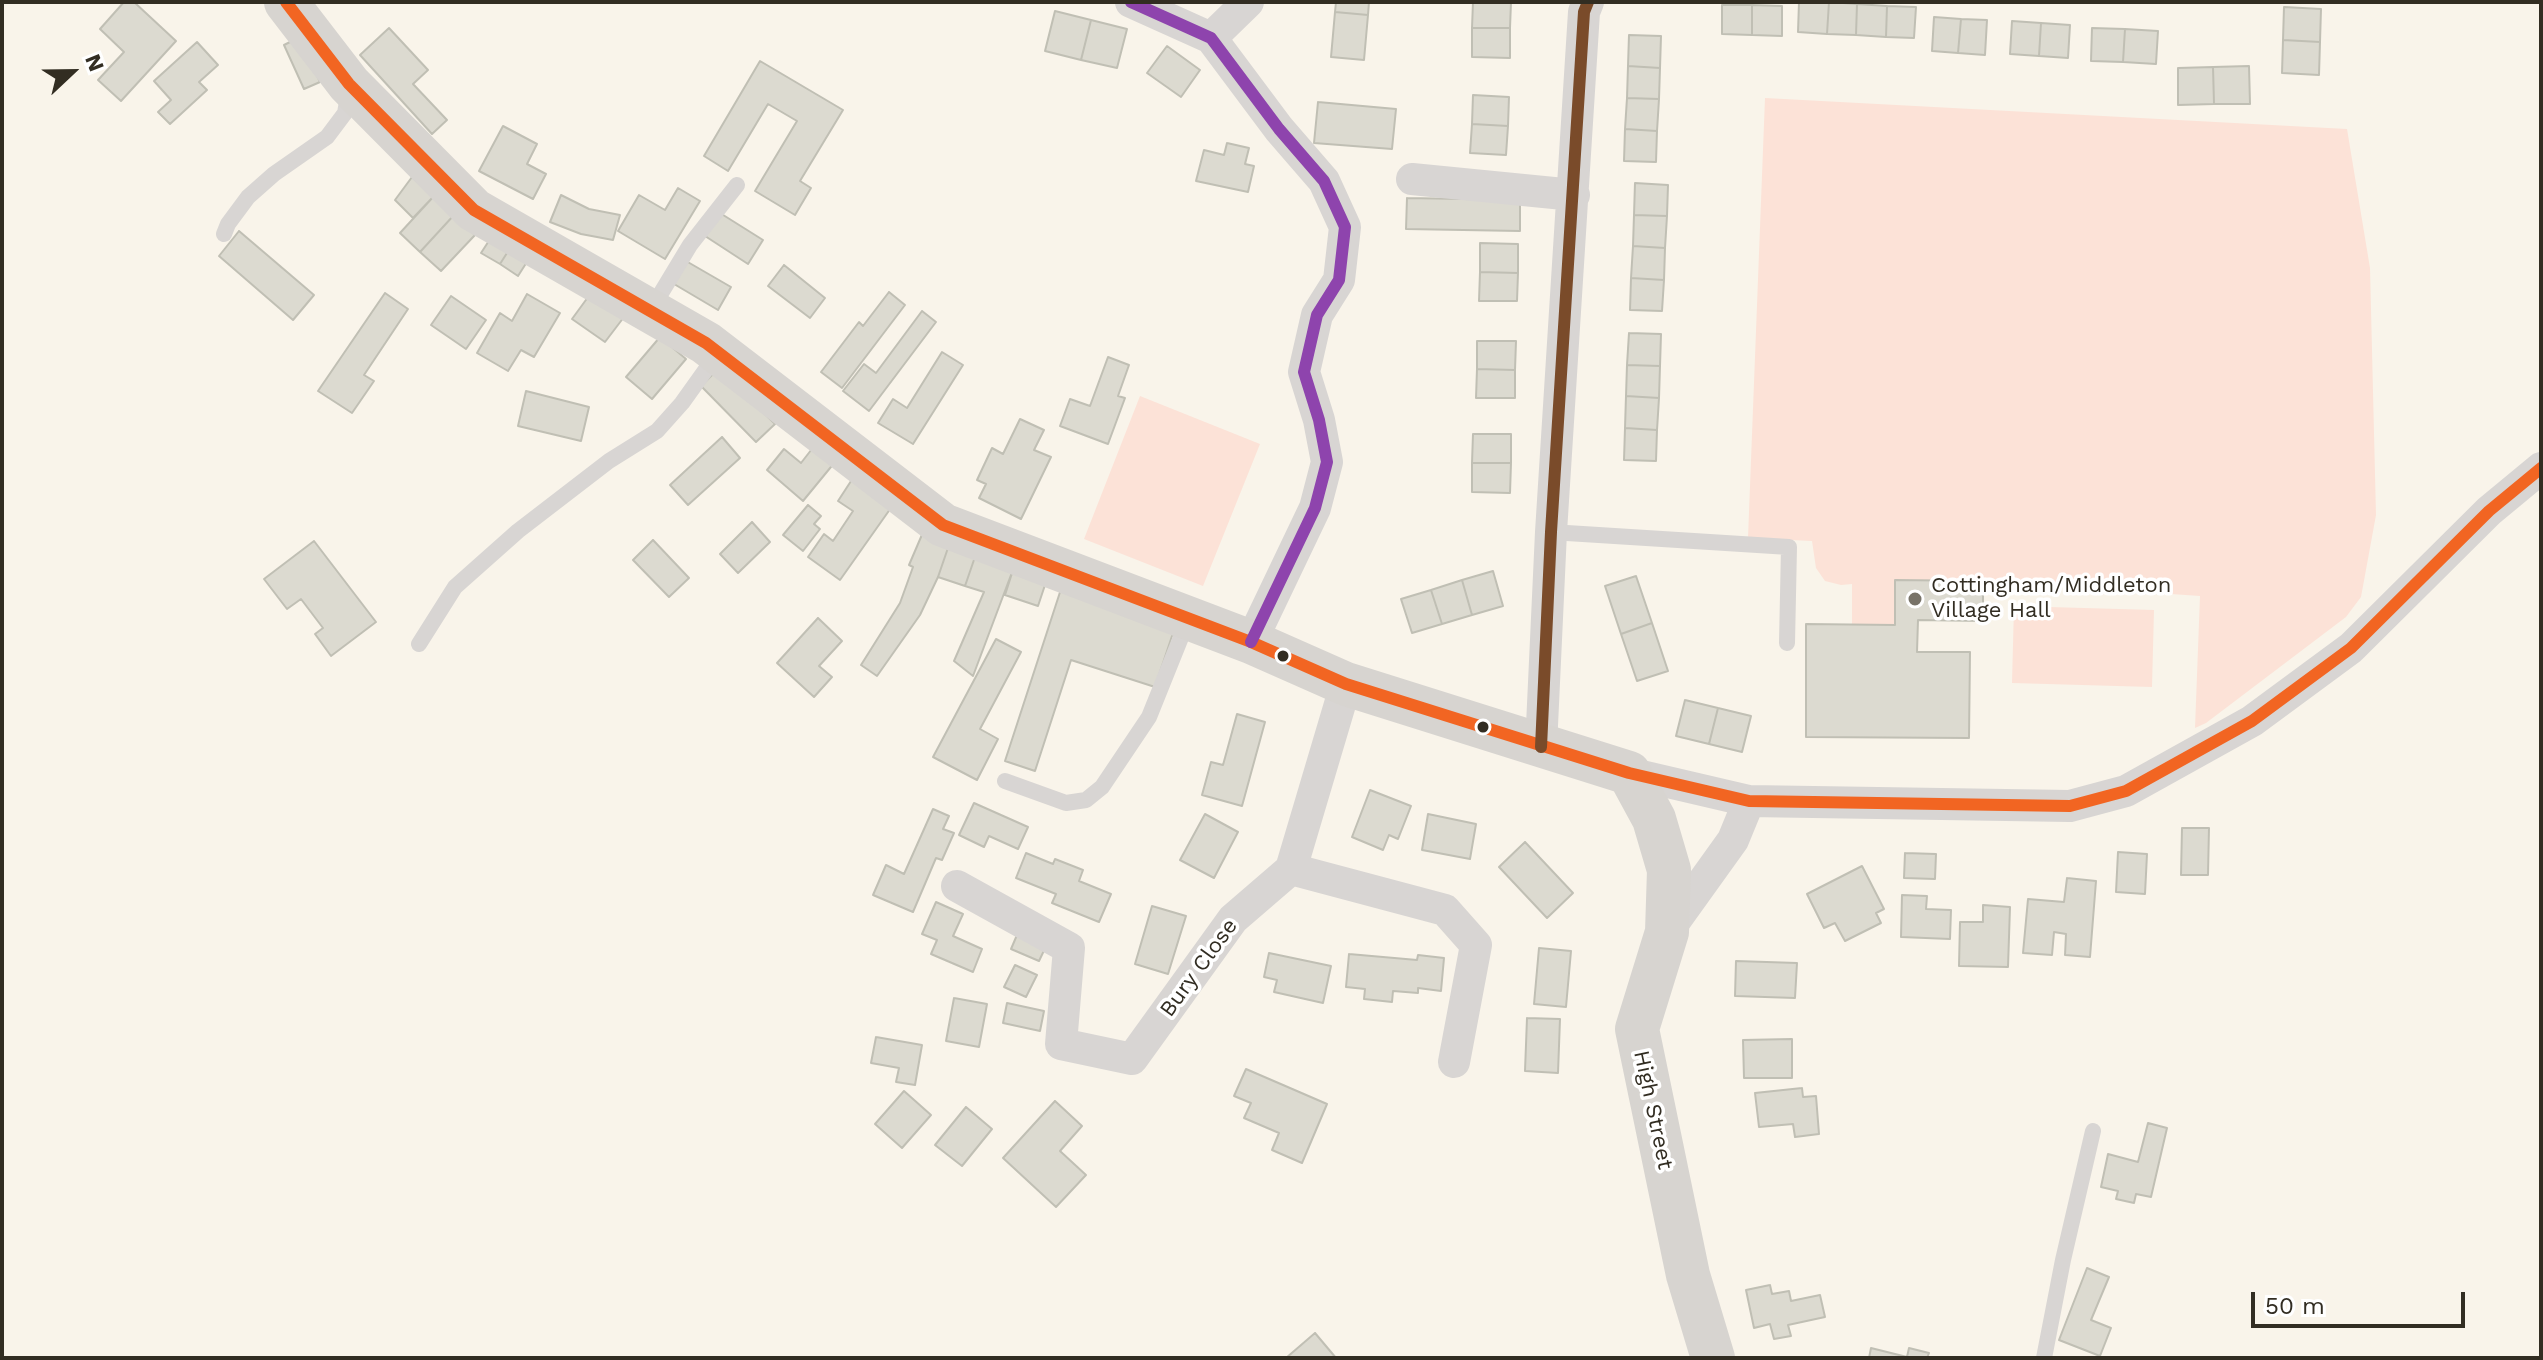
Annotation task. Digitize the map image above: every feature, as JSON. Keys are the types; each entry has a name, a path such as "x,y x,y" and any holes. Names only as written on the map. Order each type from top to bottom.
{"main road":[{"path":"286,2 349,84 474,210 651,310 718,353 943,525 1251,642 1346,684 1629,773"},
{"name":"High Street","path":"1629,773 1654,819 1669,870 1667,932 1637,1029 1688,1275 1712,1354"}],"street":[{"path":"1131,2 1211,38 1279,129 1324,181 1345,227 1339,280 1317,315 1304,372 1319,420 1327,462 1315,508 1251,642"},
{"path":"1211,38 1248,2"},
{"path":"1541,747 1551,532 1584,12 1588,2"},
{"path":"1412,179 1574,195"},
{"path":"1629,773 1749,801 2070,806 2126,791 2252,721 2351,648 2489,511 2541,468"},
{"path":"1346,684 1291,869 1445,910 1476,945 1454,1062"},
{"path":"1667,932 1733,840 1749,801"},
{"name":"Bury Close","path":"957,886 1069,948 1061,1044 1132,1059 1233,919 1291,869"}],"lane":[{"path":"224,234 248,197 274,174 327,137 345,113 349,84"},
{"path":"651,310 690,245 737,185"},
{"path":"419,644 455,587 518,531 609,461 657,431 682,403 718,353"},
{"path":"1551,532 1789,547 1787,643"},
{"path":"1005,781 1066,803 1086,800 1102,787 1149,717 1195,622"},
{"path":"2044,1358 2093,1131"}],"shaded area":[{"path":"1765,98 2347,129 2370,268 2376,515 2361,597 2346,617 2206,723 2195,728 2200,596 1983,581 1896,580 1895,625 1852,624 1852,584 1825,581 1816,568 1812,541 1748,538"},
{"path":"1140,396 1260,444 1203,586 1084,539"},
{"path":"2014,606 2154,610 2152,687 2012,683"}],"building":[{"path":"124,2 134,2 176,41 121,101 98,80 124,52 100,29"},
{"path":"1336,2 1369,2 1368,15 1335,12"},
{"path":"1473,2 1511,2 1510,28 1472,28"},
{"path":"1799,2 1829,2 1827,34 1798,32"},
{"path":"1829,2 1857,4 1856,35 1827,34"},
{"path":"1857,4 1887,6 1886,37 1856,35"},
{"path":"1722,5 1752,5 1752,35 1722,34"},
{"path":"1752,5 1782,6 1782,36 1752,35"},
{"path":"1887,6 1916,7 1914,38 1886,37"},
{"path":"2284,7 2321,9 2320,42 2283,40"},
{"path":"1055,11 1091,20 1081,60 1045,51"},
{"path":"1335,12 1368,15 1364,60 1331,57"},
{"path":"1934,17 1961,19 1958,53 1932,51"},
{"path":"1961,19 1987,20 1985,55 1958,53"},
{"path":"1091,20 1127,29 1117,68 1081,60"},
{"path":"2012,21 2041,23 2039,56 2010,54"},
{"path":"2041,23 2070,25 2068,58 2039,56"},
{"path":"389,28 428,70 413,84 447,120 432,134 360,55"},
{"path":"1472,28 1510,28 1510,58 1472,57"},
{"path":"2092,28 2125,29 2123,62 2091,61"},
{"path":"2125,29 2158,31 2156,64 2123,62"},
{"path":"1629,35 1661,36 1660,68 1628,66"},
{"path":"300,37 320,82 304,89 284,45"},
{"path":"2283,40 2320,42 2319,75 2282,73"},
{"path":"197,42 218,65 199,82 207,90 170,124 158,112 171,100 154,81"},
{"path":"1167,46 1200,70 1181,97 1147,73"},
{"path":"760,61 843,110 800,181 811,188 795,215 755,191 797,121 768,104 728,171 704,156"},
{"path":"1628,66 1660,68 1659,99 1627,98"},
{"path":"2249,66 2250,104 2214,104 2213,67"},
{"path":"2213,67 2214,104 2178,105 2178,68"},
{"path":"1473,95 1509,97 1508,126 1472,124"},
{"path":"1627,98 1659,99 1657,131 1625,129"},
{"path":"1318,102 1396,109 1392,149 1314,143"},
{"path":"1472,124 1508,126 1506,155 1470,153"},
{"path":"503,126 537,144 527,164 546,174 533,199 479,171"},
{"path":"1625,129 1657,131 1656,162 1624,161"},
{"path":"1227,143 1249,148 1245,164 1254,166 1248,192 1196,181 1204,150 1224,155"},
{"path":"412,177 434,196 413,218 395,200"},
{"path":"1635,183 1668,185 1667,216 1634,215"},
{"path":"678,188 700,201 665,259 618,231 639,195 665,210"},
{"path":"561,195 589,209 620,215 613,240 581,234 550,222"},
{"path":"434,196 454,215 420,252 400,233"},
{"path":"1407,198 1520,200 1520,231 1406,229"},
{"path":"720,213 763,240 748,264 705,236"},
{"path":"454,215 475,235 441,271 420,252"},
{"path":"1634,215 1667,216 1665,248 1633,246"},
{"path":"496,230 514,242 500,264 481,253"},
{"path":"239,231 314,295 293,320 219,256"},
{"path":"514,242 532,254 518,276 500,264"},
{"path":"1480,243 1518,244 1518,273 1480,272"},
{"path":"1633,246 1665,248 1664,280 1631,278"},
{"path":"686,261 731,287 718,310 674,284"},
{"path":"784,265 825,298 810,318 768,286"},
{"path":"1480,272 1518,273 1517,301 1479,301"},
{"path":"1631,278 1664,280 1662,311 1630,310"},
{"path":"889,292 905,305 842,388 821,372 859,322 863,326"},
{"path":"385,293 408,309 364,375 374,381 352,413 318,391"},
{"path":"591,293 624,317 605,342 572,319"},
{"path":"527,294 560,313 534,357 521,350 508,371 477,353 500,313 512,321"},
{"path":"451,296 486,320 466,349 431,325"},
{"path":"922,311 936,322 869,411 843,391 864,364 876,373"},
{"path":"1629,333 1661,334 1660,366 1627,365"},
{"path":"660,337 686,359 652,399 626,377"},
{"path":"1477,341 1516,341 1515,370 1477,369"},
{"path":"942,352 963,365 913,444 878,423 893,399 907,408"},
{"path":"1108,357 1129,365 1118,396 1125,398 1108,444 1060,426 1070,399 1090,406"},
{"path":"1627,365 1660,366 1659,398 1626,396"},
{"path":"719,368 775,424 756,442 701,386"},
{"path":"1477,369 1515,370 1515,398 1476,398"},
{"path":"526,391 589,407 581,441 518,426"},
{"path":"1626,396 1659,398 1657,430 1625,428"},
{"path":"1020,419 1044,430 1034,450 1051,457 1021,519 979,498 986,484 977,480 992,448 1003,454"},
{"path":"1625,428 1657,430 1656,461 1624,460"},
{"path":"1473,434 1511,434 1511,463 1472,463"},
{"path":"722,437 740,458 688,505 670,485"},
{"path":"815,445 835,462 803,501 767,470 784,449 801,463"},
{"path":"1472,463 1511,463 1510,493 1472,492"},
{"path":"853,478 893,505 840,580 808,557 824,534 833,541 853,511 838,501"},
{"path":"808,505 821,516 814,524 820,529 803,551 783,535"},
{"path":"752,522 770,542 738,573 720,554"},
{"path":"924,530 949,545 920,615 877,676 861,665 900,603 913,567 909,565"},
{"path":"653,540 689,578 669,597 633,560"},
{"path":"314,541 376,622 331,656 315,634 323,628 301,599 287,609 264,579"},
{"path":"949,545 976,554 965,586 938,577"},
{"path":"976,554 1014,567 973,676 954,661 984,592 965,586"},
{"path":"1014,567 1047,579 1038,606 1005,595"},
{"path":"1493,571 1503,606 1472,615 1462,580"},
{"path":"1636,576 1652,623 1621,634 1605,586"},
{"path":"1462,580 1472,615 1442,624 1431,590"},
{"path":"1895,580 1983,581 1983,621 1918,620 1917,652 1970,652 1969,738 1806,737 1806,624 1895,625"},
{"path":"1062,586 1176,624 1155,687 1071,660 1035,771 1005,761"},
{"path":"1431,590 1442,624 1412,633 1401,599"},
{"path":"818,618 842,641 819,666 832,677 814,697 777,663"},
{"path":"1652,623 1668,671 1637,681 1621,634"},
{"path":"996,639 1021,652 980,729 998,739 977,780 933,757"},
{"path":"1685,700 1718,708 1709,744 1676,736"},
{"path":"1718,708 1751,716 1742,752 1709,744"},
{"path":"1237,714 1265,722 1242,806 1202,795 1211,762 1223,765"},
{"path":"1370,790 1411,806 1398,839 1389,835 1383,850 1352,837"},
{"path":"974,803 1028,827 1018,849 989,836 984,847 959,835"},
{"path":"933,809 949,816 943,829 954,833 942,860 936,858 913,912 873,895 886,865 904,874"},
{"path":"1205,814 1238,832 1214,878 1180,860"},
{"path":"1428,814 1476,824 1470,859 1422,850"},
{"path":"2182,828 2209,828 2208,875 2181,875"},
{"path":"1525,842 1573,893 1547,918 1499,867"},
{"path":"2118,852 2147,854 2145,894 2116,892"},
{"path":"1026,853 1053,864 1055,859 1083,870 1079,881 1111,894 1099,922 1052,903 1056,894 1016,878"},
{"path":"1905,853 1936,854 1935,879 1904,878"},
{"path":"1862,866 1884,909 1876,913 1881,923 1845,941 1835,923 1824,928 1807,894"},
{"path":"2067,878 2096,881 2090,957 2065,955 2066,934 2054,932 2052,955 2023,953 2028,899 2064,902"},
{"path":"1902,895 1927,896 1926,909 1951,910 1950,939 1901,937"},
{"path":"936,902 963,914 953,936 982,949 973,972 931,954 937,940 922,934"},
{"path":"1983,905 2010,907 2008,967 1959,966 1960,922 1983,922"},
{"path":"1152,906 1186,916 1168,974 1135,964"},
{"path":"1020,928 1049,940 1039,961 1011,949"},
{"path":"1539,948 1571,951 1566,1007 1534,1004"},
{"path":"1269,953 1331,966 1323,1003 1274,992 1277,980 1264,977"},
{"path":"1349,954 1417,960 1418,955 1444,958 1441,991 1418,988 1418,993 1393,991 1392,1002 1364,999 1365,989 1346,987"},
{"path":"1736,961 1797,963 1795,998 1735,996"},
{"path":"1015,965 1037,975 1026,997 1004,987"},
{"path":"954,998 987,1004 979,1047 946,1041"},
{"path":"1007,1003 1044,1011 1040,1031 1003,1023"},
{"path":"1527,1018 1560,1019 1558,1073 1525,1071"},
{"path":"876,1037 922,1045 915,1085 896,1082 899,1068 871,1063"},
{"path":"1792,1039 1792,1078 1744,1078 1743,1040"},
{"path":"1246,1069 1327,1104 1302,1163 1272,1150 1279,1133 1244,1118 1251,1103 1234,1096"},
{"path":"1802,1088 1803,1097 1816,1096 1819,1134 1795,1137 1793,1124 1759,1127 1755,1093"},
{"path":"904,1091 931,1115 902,1148 875,1124"},
{"path":"1055,1101 1082,1126 1060,1151 1086,1175 1056,1207 1003,1158"},
{"path":"966,1107 992,1129 962,1166 935,1145"},
{"path":"2148,1123 2167,1128 2151,1197 2136,1194 2134,1203 2116,1199 2118,1191 2101,1187 2108,1154 2138,1162"},
{"path":"2087,1268 2109,1277 2091,1320 2111,1328 2100,1356 2059,1340"},
{"path":"1770,1285 1772,1294 1789,1291 1791,1301 1820,1295 1825,1317 1788,1325 1791,1336 1774,1339 1770,1324 1754,1328 1746,1290"},
{"path":"1315,1333 1336,1358 1286,1358"},
{"path":"1871,1348 1907,1357 1909,1348 1929,1353 1927,1358 1869,1358"}],"transit line":[{"path":"286,2 349,84 474,210 706,343 943,525 1251,642 1346,684 1629,773 1749,801 2070,806 2126,791 2252,721 2351,648 2489,511 2541,468"},
{"path":"1131,2 1211,38 1279,129 1324,181 1345,227 1339,280 1317,315 1304,372 1319,420 1327,462 1315,508 1251,642"},
{"path":"1541,747 1551,532 1584,12 1588,2"}],"place":[{"name":"Cottingham/Middleton Village Hall","path":"1915,599"}]}
